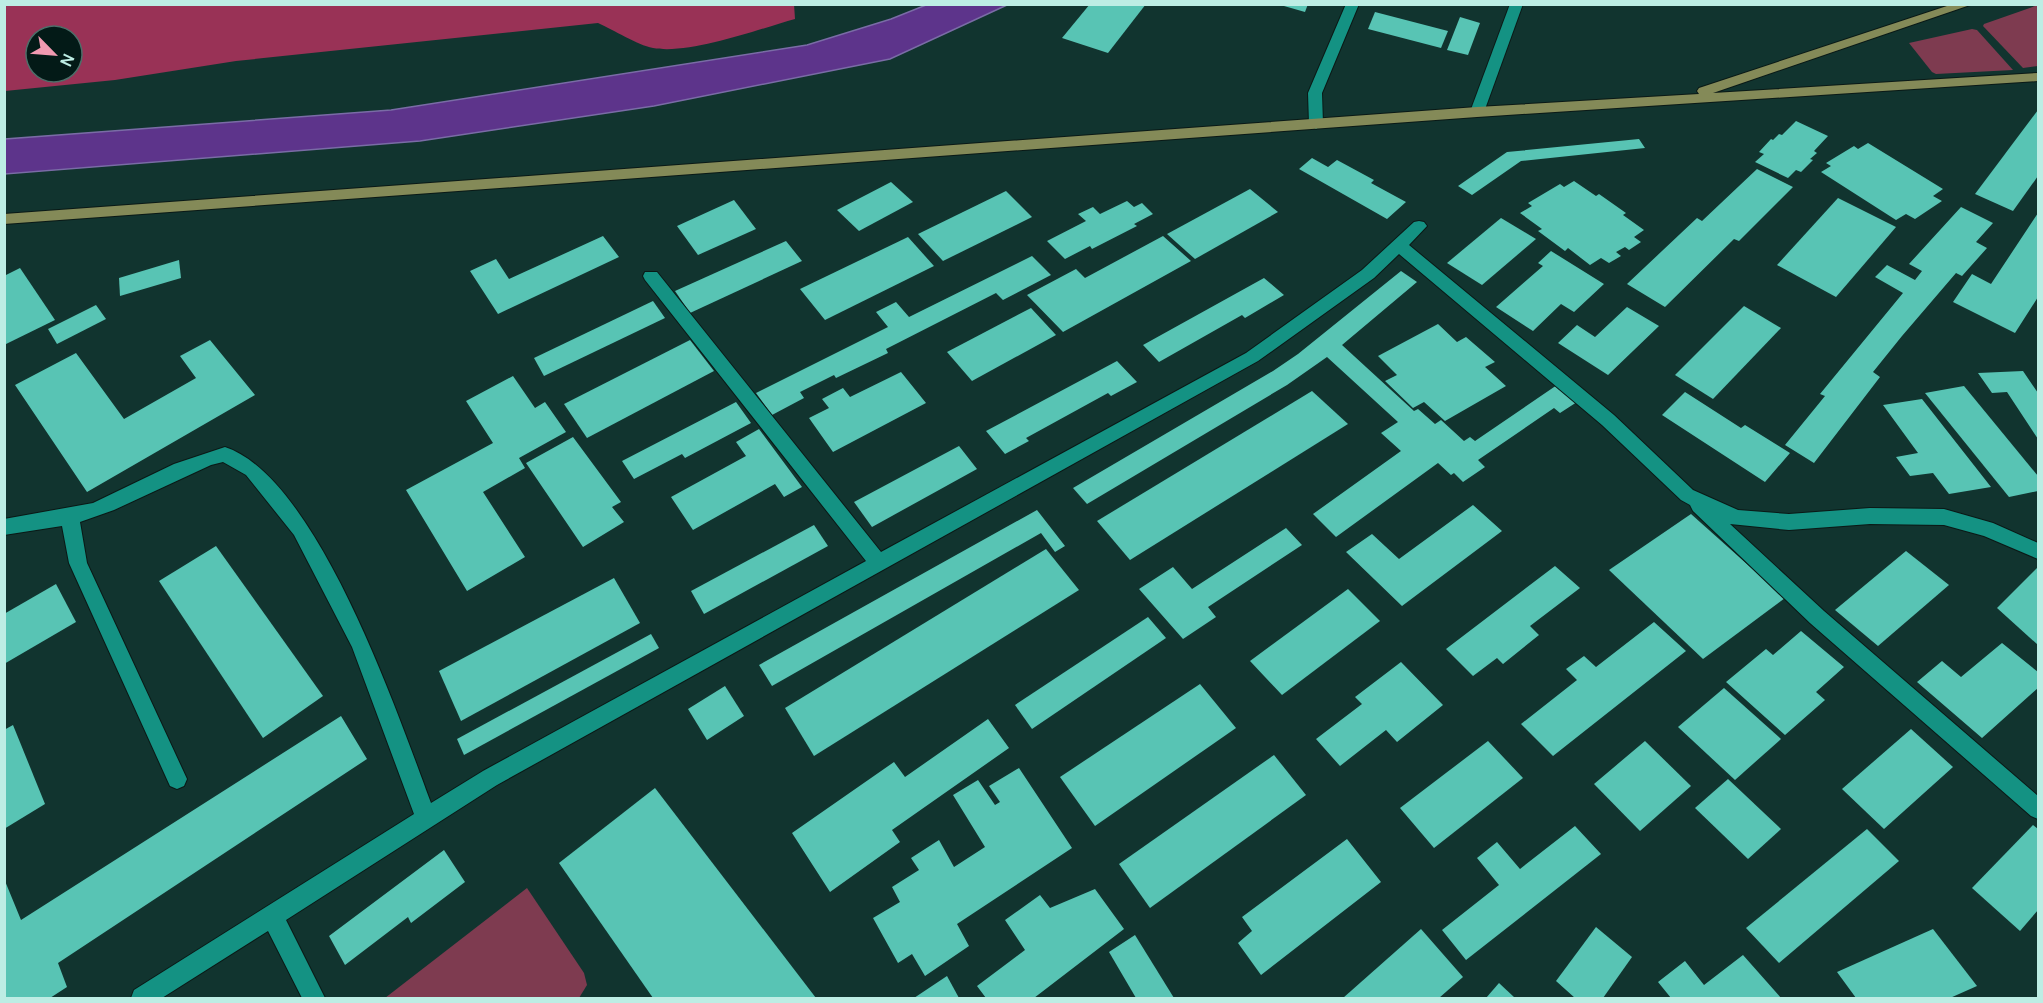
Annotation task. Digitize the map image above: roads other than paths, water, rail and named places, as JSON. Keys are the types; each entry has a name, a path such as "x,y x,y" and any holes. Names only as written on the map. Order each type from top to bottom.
{"main road":[{"path":"1678,99 1967,4"},
{"path":"4,219 1477,112 2038,77"}],"street":[{"path":"1316,124 1316,93 1353,4"},
{"path":"1477,112 1517,4"},
{"path":"142,999 490,778 1252,357 1368,274 1419,226"},
{"path":"1399,245 1608,420 1817,617 2038,809"},
{"path":"651,276 879,564"},
{"path":"4,527 70,518 107,506 200,459 225,454 252,470 300,529 361,644 426,817"},
{"path":"1687,495 1736,518 1778,522 1870,516 1944,517 1987,529 2038,551"},
{"path":"70,518 78,563 177,779"},
{"path":"272,916 290,956 314,999"}]}
